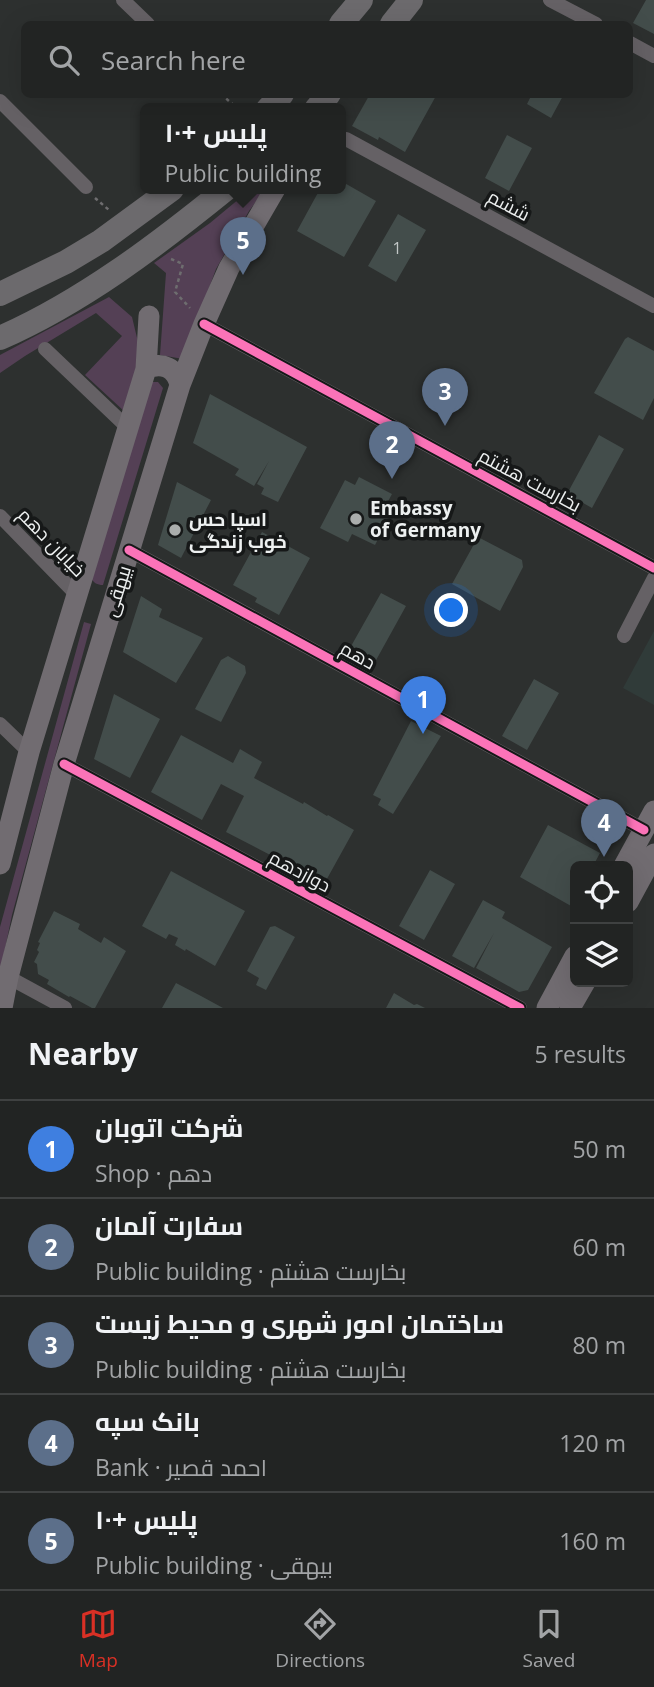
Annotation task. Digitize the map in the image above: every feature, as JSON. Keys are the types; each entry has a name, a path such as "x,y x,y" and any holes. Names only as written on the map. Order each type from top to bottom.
{"highway":[{"path":"344,21 361,0"},
{"path":"394,21 411,0"},
{"path":"0,294 66,262 101,241 165,194"},
{"path":"0,338 105,280 220,194"}],"main road":[{"name":"بیهقی","path":"2,1008 64,764 180,385 229,268 272,194"},
{"name":"بیهقی","path":"0,864 29,752 146,369 149,316"},
{"path":"146,369 158,365 171,369 180,385"},
{"path":"77,596 111,608"},
{"path":"627,861 654,811"},
{"path":"633,893 654,854"},
{"path":"547,1008 570,965"},
{"path":"570,1008 581,987"}],"street":[{"path":"123,0 145,21"},
{"path":"550,0 590,21"},
{"path":"633,45 654,56"},
{"path":"0,102 86,187"},
{"name":"ششم","path":"346,139 654,306"},
{"name":"بخارست هشتم","path":"204,324 654,568"},
{"path":"45,349 128,428"},
{"name":"خیابان دهم","path":"0,516 77,596"},
{"name":"دهم","path":"129,550 644,830"},
{"path":"624,636 654,578"},
{"path":"0,723 29,752"},
{"name":"دوازدهم","path":"64,764 520,1008"},
{"path":"8,977 65,1008"}],"path":[{"path":"167,258 183,264 175,292 204,324"}],"shaded area":[{"path":"245,194 261,194 216,269 183,359 160,355 166,273 154,263"},
{"path":"109,297 132,317 138,342 137,370 125,412 85,375 122,336 96,313 0,373 0,355"},
{"path":"152,382 158,382 163,388 103,585 99,585 91,578"},
{"path":"84,622 91,624 12,915 0,973 0,927"},
{"path":"654,631 654,705 623,688"}],"building":[{"path":"646,0 654,0 654,34 633,23"},
{"path":"368,98 435,98 405,152 352,126"},
{"path":"530,98 562,98 551,118 527,104"},
{"path":"507,135 532,148 509,191 485,178"},
{"path":"346,184 376,201 344,257 297,231 317,194 346,194"},
{"path":"398,214 426,230 396,282 368,266"},
{"path":"628,337 654,351 654,398 643,420 594,393"},
{"path":"210,394 307,447 278,502 261,494 264,488 257,484 269,461 254,486 235,475 239,469 193,443"},
{"path":"599,435 624,449 592,508 567,494"},
{"name":"Embassy of Germany","path":"359,477 392,494 385,507 393,510 375,545 352,534 348,542 320,528 345,480 355,485"},
{"path":"177,482 211,500 181,558 158,545"},
{"path":"262,532 310,558 279,615 255,602 257,598 233,585"},
{"path":"478,537 522,560 523,567 500,611 452,584"},
{"path":"381,593 406,606 375,662 350,648"},
{"path":"141,596 162,609 159,617 203,638 176,683 123,652"},
{"path":"228,656 245,666 246,673 221,722 195,709 221,660"},
{"path":"534,679 559,693 527,750 502,736"},
{"path":"114,694 160,719 130,778 94,759"},
{"path":"411,721 441,736 393,814 378,805 381,799 373,795"},
{"path":"181,735 233,763 240,749 262,762 254,778 354,830 323,886 298,872 299,870 226,832 244,796 221,784 202,820 151,792"},
{"path":"548,825 600,853 596,861 570,861 570,905 520,877"},
{"path":"430,870 455,884 424,940 399,926"},
{"path":"171,871 245,911 215,966 175,945 178,938 169,934 166,939 142,926"},
{"path":"483,900 505,912 502,918 552,947 528,990 519,992 476,968 494,933 474,968 452,956"},
{"path":"54,911 80,924 78,929 101,943 104,937 126,951 95,1008 47,984 49,980 38,974 37,964 34,962 39,952 38,942"},
{"path":"275,926 295,937 266,990 256,985 259,978 247,971 270,927"},
{"path":"176,983 201,996 223,1008 162,1008"},
{"path":"394,993 414,1005 425,1008 386,1008"}],"cycle path":[{"path":"204,324 654,568"},
{"path":"129,550 644,830"},
{"path":"64,764 520,1008"}],"place":[{"name":"پلیس +۱٠","path":"243,275"},
{"name":"ساختمان امور شهری و محیط زیست","path":"445,426"},
{"name":"سفارت آلمان","path":"392,479"},
{"name":"Embassy of Germany","path":"356,519"},
{"name":"اسپا حس خوب زندگی","path":"175,530"},
{"name":"شرکت اتوبان","path":"423,734"},
{"name":"بانک سپه","path":"604,857"}]}
